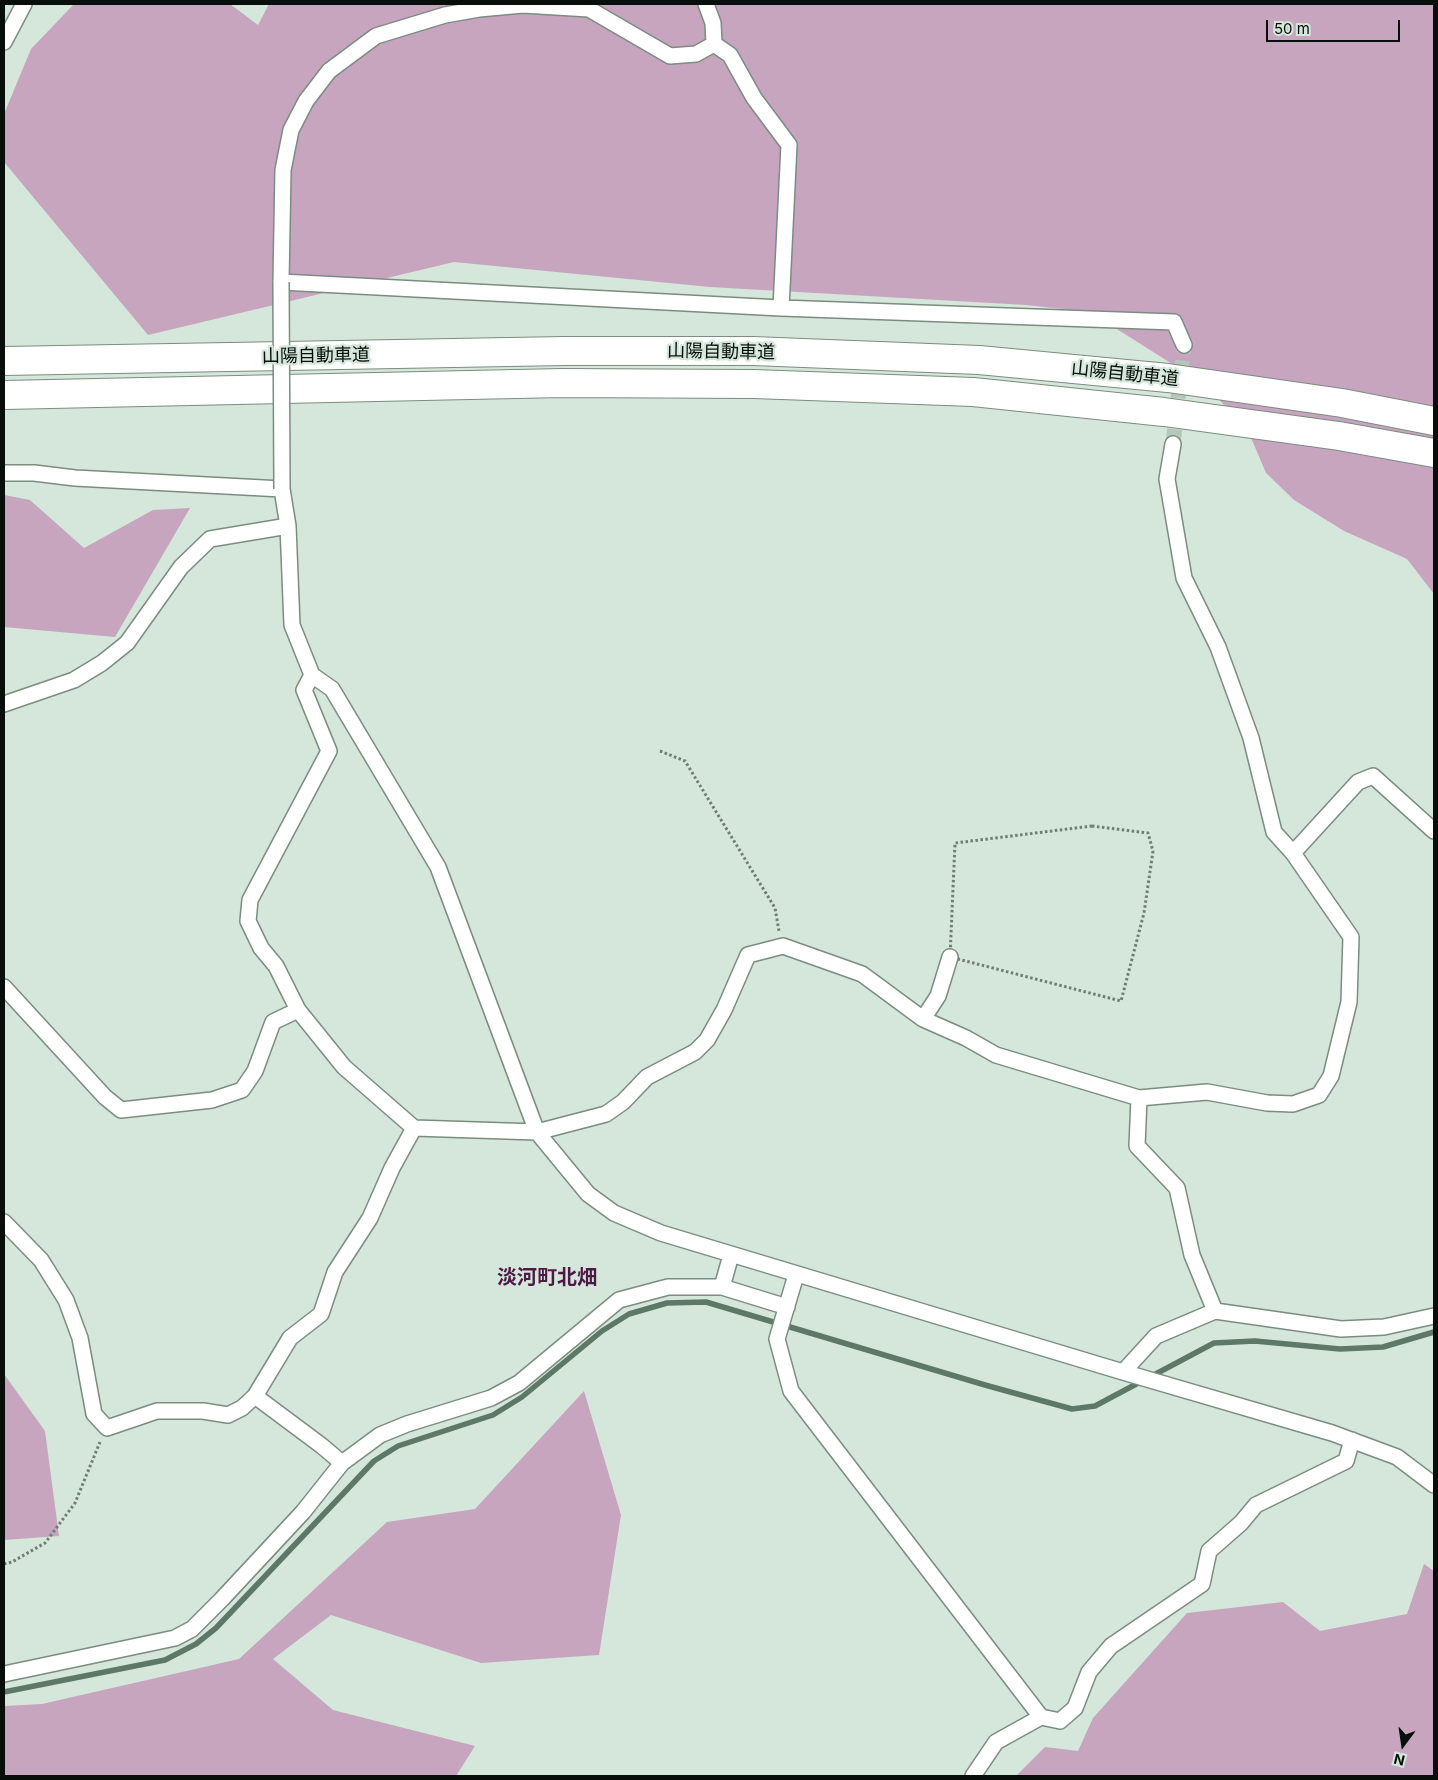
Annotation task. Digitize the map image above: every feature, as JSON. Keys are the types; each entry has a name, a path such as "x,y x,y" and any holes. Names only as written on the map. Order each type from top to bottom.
{"highway":[{"name":"山陽自動車道","path":"4,361 564,352 753,352 979,360 1168,378 1342,403 1434,421"},
{"name":"山陽自動車道","path":"4,395 563,383 754,384 963,392 1164,412 1339,436 1434,453"}],"street":[{"path":"4,42 24,4"},
{"path":"706,4 713,23 714,44"},
{"path":"714,44 696,54 670,56 589,9 523,5 479,9 445,15 376,36 329,71 306,101 292,130 283,170 281,282 282,489 288,526 292,625 312,675 332,689 438,867 537,1132 588,1194 614,1213 661,1233 1332,1433 1397,1457 1434,1485"},
{"path":"714,44 730,55 754,98 788,145 781,308"},
{"path":"281,282 781,308 1174,322 1184,345"},
{"path":"312,675 304,690 329,751 250,900 248,921 261,948 276,966 298,1010 344,1067 414,1128 537,1132 606,1114 623,1102 647,1076 695,1052 707,1040 724,1010 748,955 783,946 862,974 922,1019 966,1038 996,1056 1138,1098 1207,1092 1267,1102 1293,1104 1319,1095 1331,1076 1349,1002 1351,937 1293,853 1274,832 1251,738 1218,648 1184,578 1167,479 1173,444"},
{"path":"4,473 34,473 75,478 282,489"},
{"path":"4,704 74,680 102,663 127,643 181,567 210,540 288,526"},
{"path":"1293,853 1358,782 1373,776 1434,831"},
{"path":"922,1019 938,996 950,957"},
{"path":"4,987 105,1097 121,1110 212,1100 242,1090 254,1071 273,1022 298,1010"},
{"path":"1138,1098 1137,1146 1177,1188 1192,1255 1215,1311"},
{"path":"4,1222 41,1260 66,1300 80,1338 94,1414 106,1428 157,1411 203,1411 228,1415 242,1408 255,1396 290,1338 321,1314 335,1272 370,1218 392,1168 414,1128"},
{"path":"722,1287 731,1255"},
{"path":"796,1274 778,1339 791,1391 1041,1717 1060,1721 1075,1708 1089,1672 1111,1646 1202,1584 1209,1551 1241,1523 1256,1505 1346,1461 1352,1440"},
{"path":"4,1674 175,1638 192,1629 303,1512 342,1463 380,1435 407,1424 491,1398 519,1383 619,1300 668,1287 722,1287 787,1306"},
{"path":"1123,1372 1156,1336 1215,1311 1341,1328 1384,1327 1434,1316"},
{"path":"255,1396 342,1463"},
{"path":"973,1776 996,1742 1041,1717"}],"path":[{"path":"660,751 685,761 775,908 783,946"},
{"path":"1092,826 1148,833 1153,851 1144,913 1122,1001 950,957 955,843 1092,826"},
{"path":"4,1564 12,1562 45,1543 74,1503 106,1428"}],"shaded area":[{"path":"74,4 230,4 258,25 269,4 1434,4 1434,594 1407,559 1344,531 1294,500 1266,473 1249,433 1207,386 1090,312 1026,305 710,287 454,262 148,335 4,162 4,114 31,49"},
{"path":"4,495 30,500 84,548 153,510 190,508 115,637 4,627"},
{"path":"4,1374 45,1431 59,1536 4,1540"},
{"path":"584,1391 621,1515 599,1655 481,1663 331,1615 273,1659 333,1710 475,1746 456,1776 4,1776 4,1706 42,1704 239,1659 387,1522 475,1509"},
{"path":"1424,1564 1434,1571 1434,1776 1016,1776 1045,1747 1078,1751 1093,1718 1187,1613 1283,1602 1320,1631 1407,1614"}],"waterway":[{"path":"4,1692 165,1660 196,1644 216,1628 374,1461 398,1446 493,1415 522,1397 602,1331 629,1314 667,1303 706,1302 1072,1409 1095,1406 1142,1381"},
{"path":"1150,1377 1214,1343 1255,1341 1340,1349 1383,1347 1434,1332"}],"tunnel":[{"path":"1173,444 1184,345"}],"district":[{"name":"淡河町北畑","path":"547,1278"}]}
